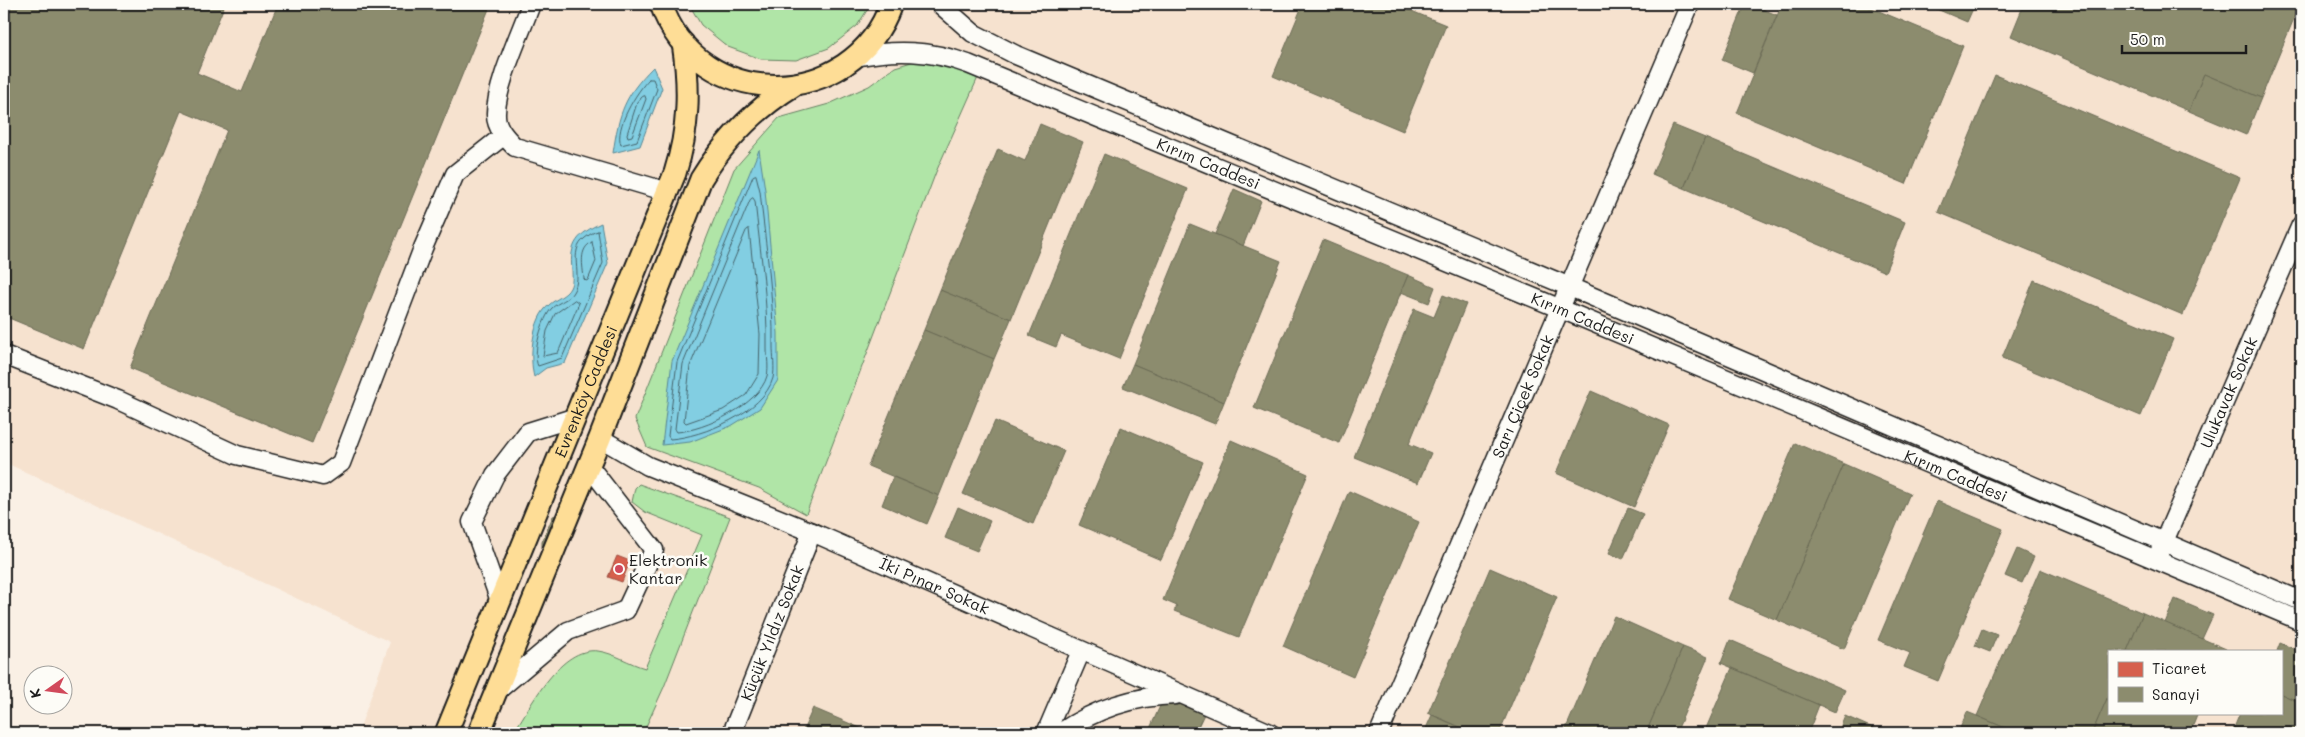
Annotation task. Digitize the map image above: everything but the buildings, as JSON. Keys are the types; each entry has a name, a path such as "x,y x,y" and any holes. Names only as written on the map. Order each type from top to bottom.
{"main road":[{"path":"661,4 668,21 683,43 706,64 733,78 763,86 794,85 826,75 855,57 879,29 891,4"},
{"name":"Evrenköy Caddesi","path":"446,733 668,192 683,147 687,120 688,83 683,43"},
{"name":"Evrenköy Caddesi","path":"479,733 600,438 701,179 722,148 746,122 772,99 794,85"}],"street":[{"path":"531,4 500,90 495,116 503,136 515,147 668,192"},
{"name":"Kırım Caddesi","path":"940,4 973,33 1016,55 1570,287 2301,601"},
{"name":"Sarı Çiçek Sokak","path":"1379,733 1690,4"},
{"name":"Kırım Caddesi","path":"855,57 903,51 936,54 952,58 1561,309 2301,621"},
{"path":"4,355 118,400 237,455 323,476 341,463 424,248 455,174 503,136"},
{"name":"Ulukavak Sokak","path":"2156,560 2301,225"},
{"path":"500,601 472,522 495,475 528,432 576,417"},
{"name":"İki Pınar Sokak","path":"600,438 648,466 812,532 1270,733"},
{"path":"496,692 568,632 626,610 654,550 588,466"},
{"name":"Küçük Yıldız Sokak","path":"732,733 812,532"},
{"path":"1046,733 1081,651"},
{"path":"1060,733 1085,718 1119,704 1138,698 1180,694"}],"shaded area":[{"path":"4,4 2301,4 2301,733 358,733 390,642 4,462"}],"green space":[{"path":"689,4 871,4 857,26 829,48 796,60 761,59 728,47 701,25"},
{"path":"915,61 980,73 936,172 806,514 759,488 647,447 635,419 734,169 779,118 829,104 869,86 895,67"},
{"path":"639,484 730,517 664,687 643,733 513,733 548,680 571,658 584,652 598,651 645,668 702,535 645,512 632,502 635,488"}],"water":[{"path":"653,67 662,88 640,146 613,153 624,106 635,87"},
{"path":"759,150 765,190 778,333 778,380 760,408 731,426 690,442 662,445 672,361"},
{"path":"601,223 608,263 565,363 546,368 534,377 532,349 535,328 543,311 566,293 572,284 571,261 577,240 586,231"}],"place":[{"name":"Elektronik Kantar","path":"619,569"}]}
